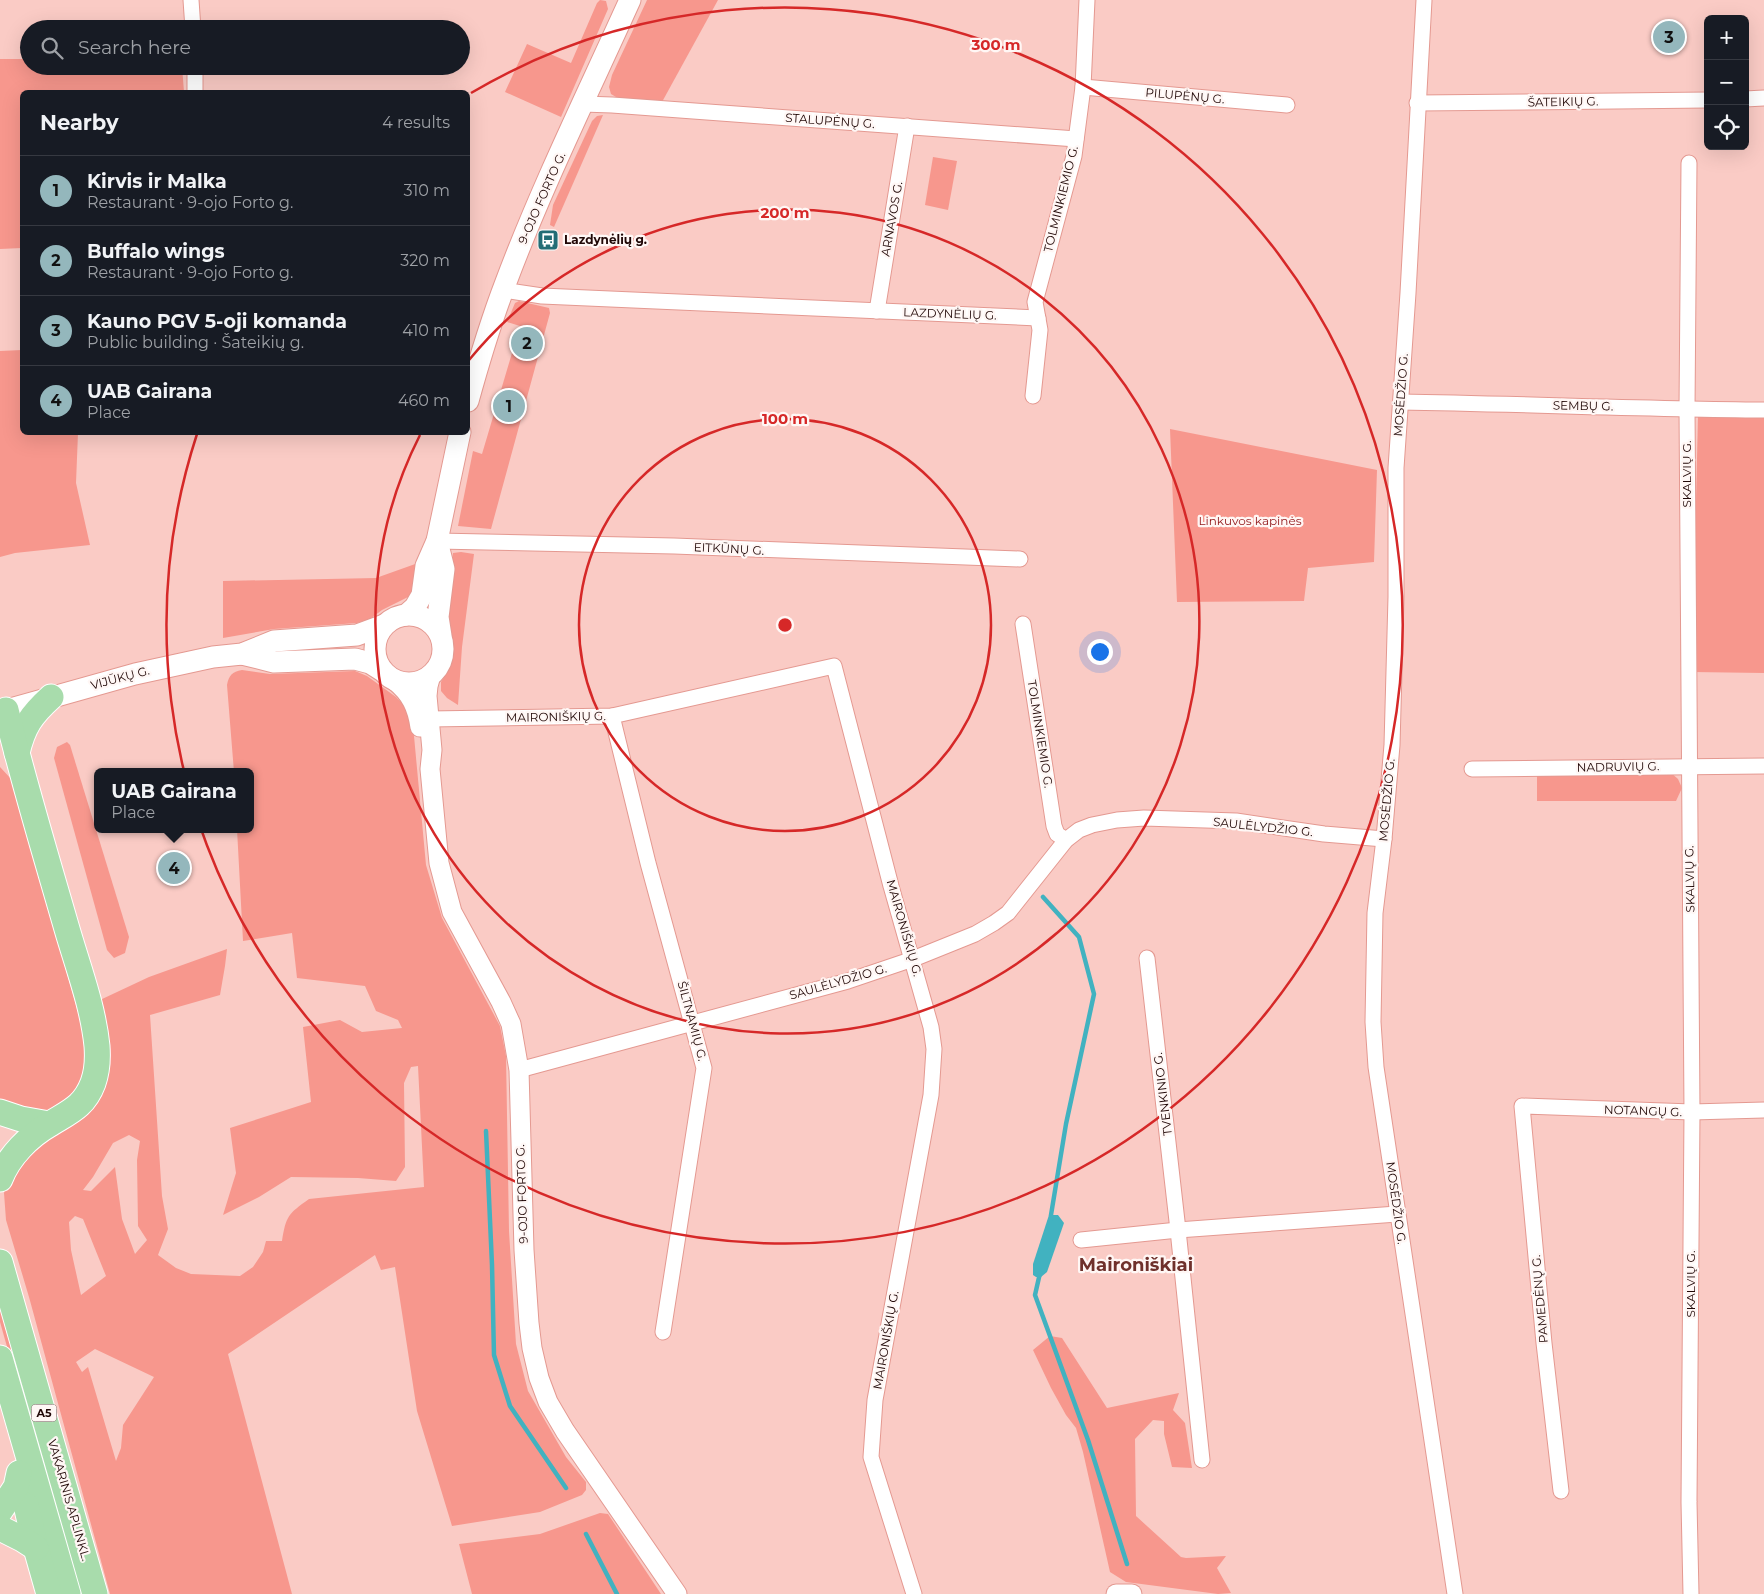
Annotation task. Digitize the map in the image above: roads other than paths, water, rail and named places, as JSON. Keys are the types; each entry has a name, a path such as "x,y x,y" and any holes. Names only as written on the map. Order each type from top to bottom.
{"highway":[{"path":"13,759 21,735 28,722 52,697"},
{"path":"0,1179 12,1158 22,1147 49,1124 69,1114 79,1105 88,1094 94,1082 97,1066 97,1047 87,999 13,759 3,711"},
{"path":"0,1112 21,1119 49,1124"},
{"name":"VAKARINIS APLINKL.","path":"0,1262 96,1594"},
{"name":"A5","path":"0,1358 68,1594"},
{"path":"14,1408 19,1473 36,1548 49,1594"},
{"path":"0,1511 16,1487 19,1473"},
{"path":"0,1528 36,1548"}],"main road":[{"name":"9-OJO FORTO G.","path":"470,394 480,357 503,290 538,205 630,0"},
{"path":"437,541 444,569 438,617 443,646 442,657 438,667 423,681 404,684 388,676 376,662 375,642 378,633 384,625 391,620 406,615 415,607 422,595 426,566 437,541 459,435"},
{"path":"406,615 417,616 427,620 435,626 441,636"},
{"name":"VIJŪKŲ G.","path":"3,711 176,664 242,654 274,641 357,635 370,632 384,625"},
{"name":"VIJŪKŲ G.","path":"242,654 274,662 355,659 370,663 388,676"}],"street":[{"path":"191,0 192,20"},
{"name":"TOLMINKIEMIO G.","path":"1033,396 1040,330 1035,302 1074,156 1083,87 1087,0"},
{"name":"MOSĖDŽIO G.","path":"1424,0 1396,468 1395,686 1384,839 1375,913 1373,1022 1376,1067 1397,1214 1455,1594"},
{"path":"195,75 195,90"},
{"name":"PILUPĖNŲ G.","path":"1083,87 1287,105"},
{"path":"1749,98 1764,98"},
{"name":"ŠATEIKIŲ G.","path":"1417,103 1704,100"},
{"name":"STALUPĖNŲ G.","path":"583,104 1076,139"},
{"name":"ARNAVOS G.","path":"876,311 907,126"},
{"name":"SKALVIŲ G.","path":"1689,163 1687,409 1692,1112 1689,1492 1691,1594"},
{"name":"LAZDYNĖLIŲ G.","path":"503,290 542,296 1038,318"},
{"name":"SEMBŲ G.","path":"1401,402 1764,410"},
{"name":"EITKŪNŲ G.","path":"437,541 674,546 1020,559"},
{"name":"TOLMINKIEMIO G.","path":"1023,624 1054,826 1057,834 1066,840"},
{"name":"MAIRONIŠKIŲ G.","path":"424,717 612,716 834,666 891,886 931,1027 934,1049 931,1095 876,1400 870,1457 914,1594"},
{"name":"9-OJO FORTO G.","path":"424,717 431,675"},
{"name":"9-OJO FORTO G.","path":"388,676 405,690 424,717 432,750 430,769 439,863 446,891 452,912 501,1002 511,1024 516,1044 519,1070 524,1250 529,1323 538,1378 548,1402 565,1431 677,1594"},
{"name":"ŠILTNAMIŲ G.","path":"612,716 648,863 704,1068 662,1332"},
{"name":"NADRUVIŲ G.","path":"1472,769 1764,766"},
{"name":"SAULĖLYDŽIO G.","path":"519,1070 848,981 913,959 975,934 1008,913 1066,840 1079,830 1092,825 1117,820 1144,818 1236,821 1324,834 1384,839"},
{"name":"TVENKINIO G.","path":"1147,958 1202,1460"},
{"name":"NOTANGŲ G.","path":"1522,1106 1692,1112 1764,1110"},
{"name":"PAMEDĖNŲ G.","path":"1522,1106 1560,1491"},
{"path":"1081,1240 1178,1230 1397,1214"},
{"path":"1116,1594 1132,1594"}],"water":[{"path":"1051,1215 1058,1215 1064,1223 1047,1272 1041,1277 1036,1277 1033,1275 1033,1264 1048,1218"}],"waterway":[{"path":"1043,897 1079,937 1094,994 1066,1124 1050,1221"},
{"path":"486,1131 494,1355 510,1406 566,1488"},
{"path":"1040,1273 1035,1295 1088,1440 1127,1564"},
{"path":"586,1534 617,1594"}],"place":[{"name":"Kauno PGV 5-oji komanda","path":"1669,37"},
{"name":"Lazdynėlių g.","path":"548,240"},
{"name":"Buffalo wings","path":"527,343"},
{"name":"Kirvis ir Malka","path":"509,406"},
{"name":"UAB Gairana","path":"174,868"}],"district":[{"name":"Maironiškiai","path":"1136,1265"}],"park label":[{"name":"Linkuvos kapinės","path":"1250,521"}]}
